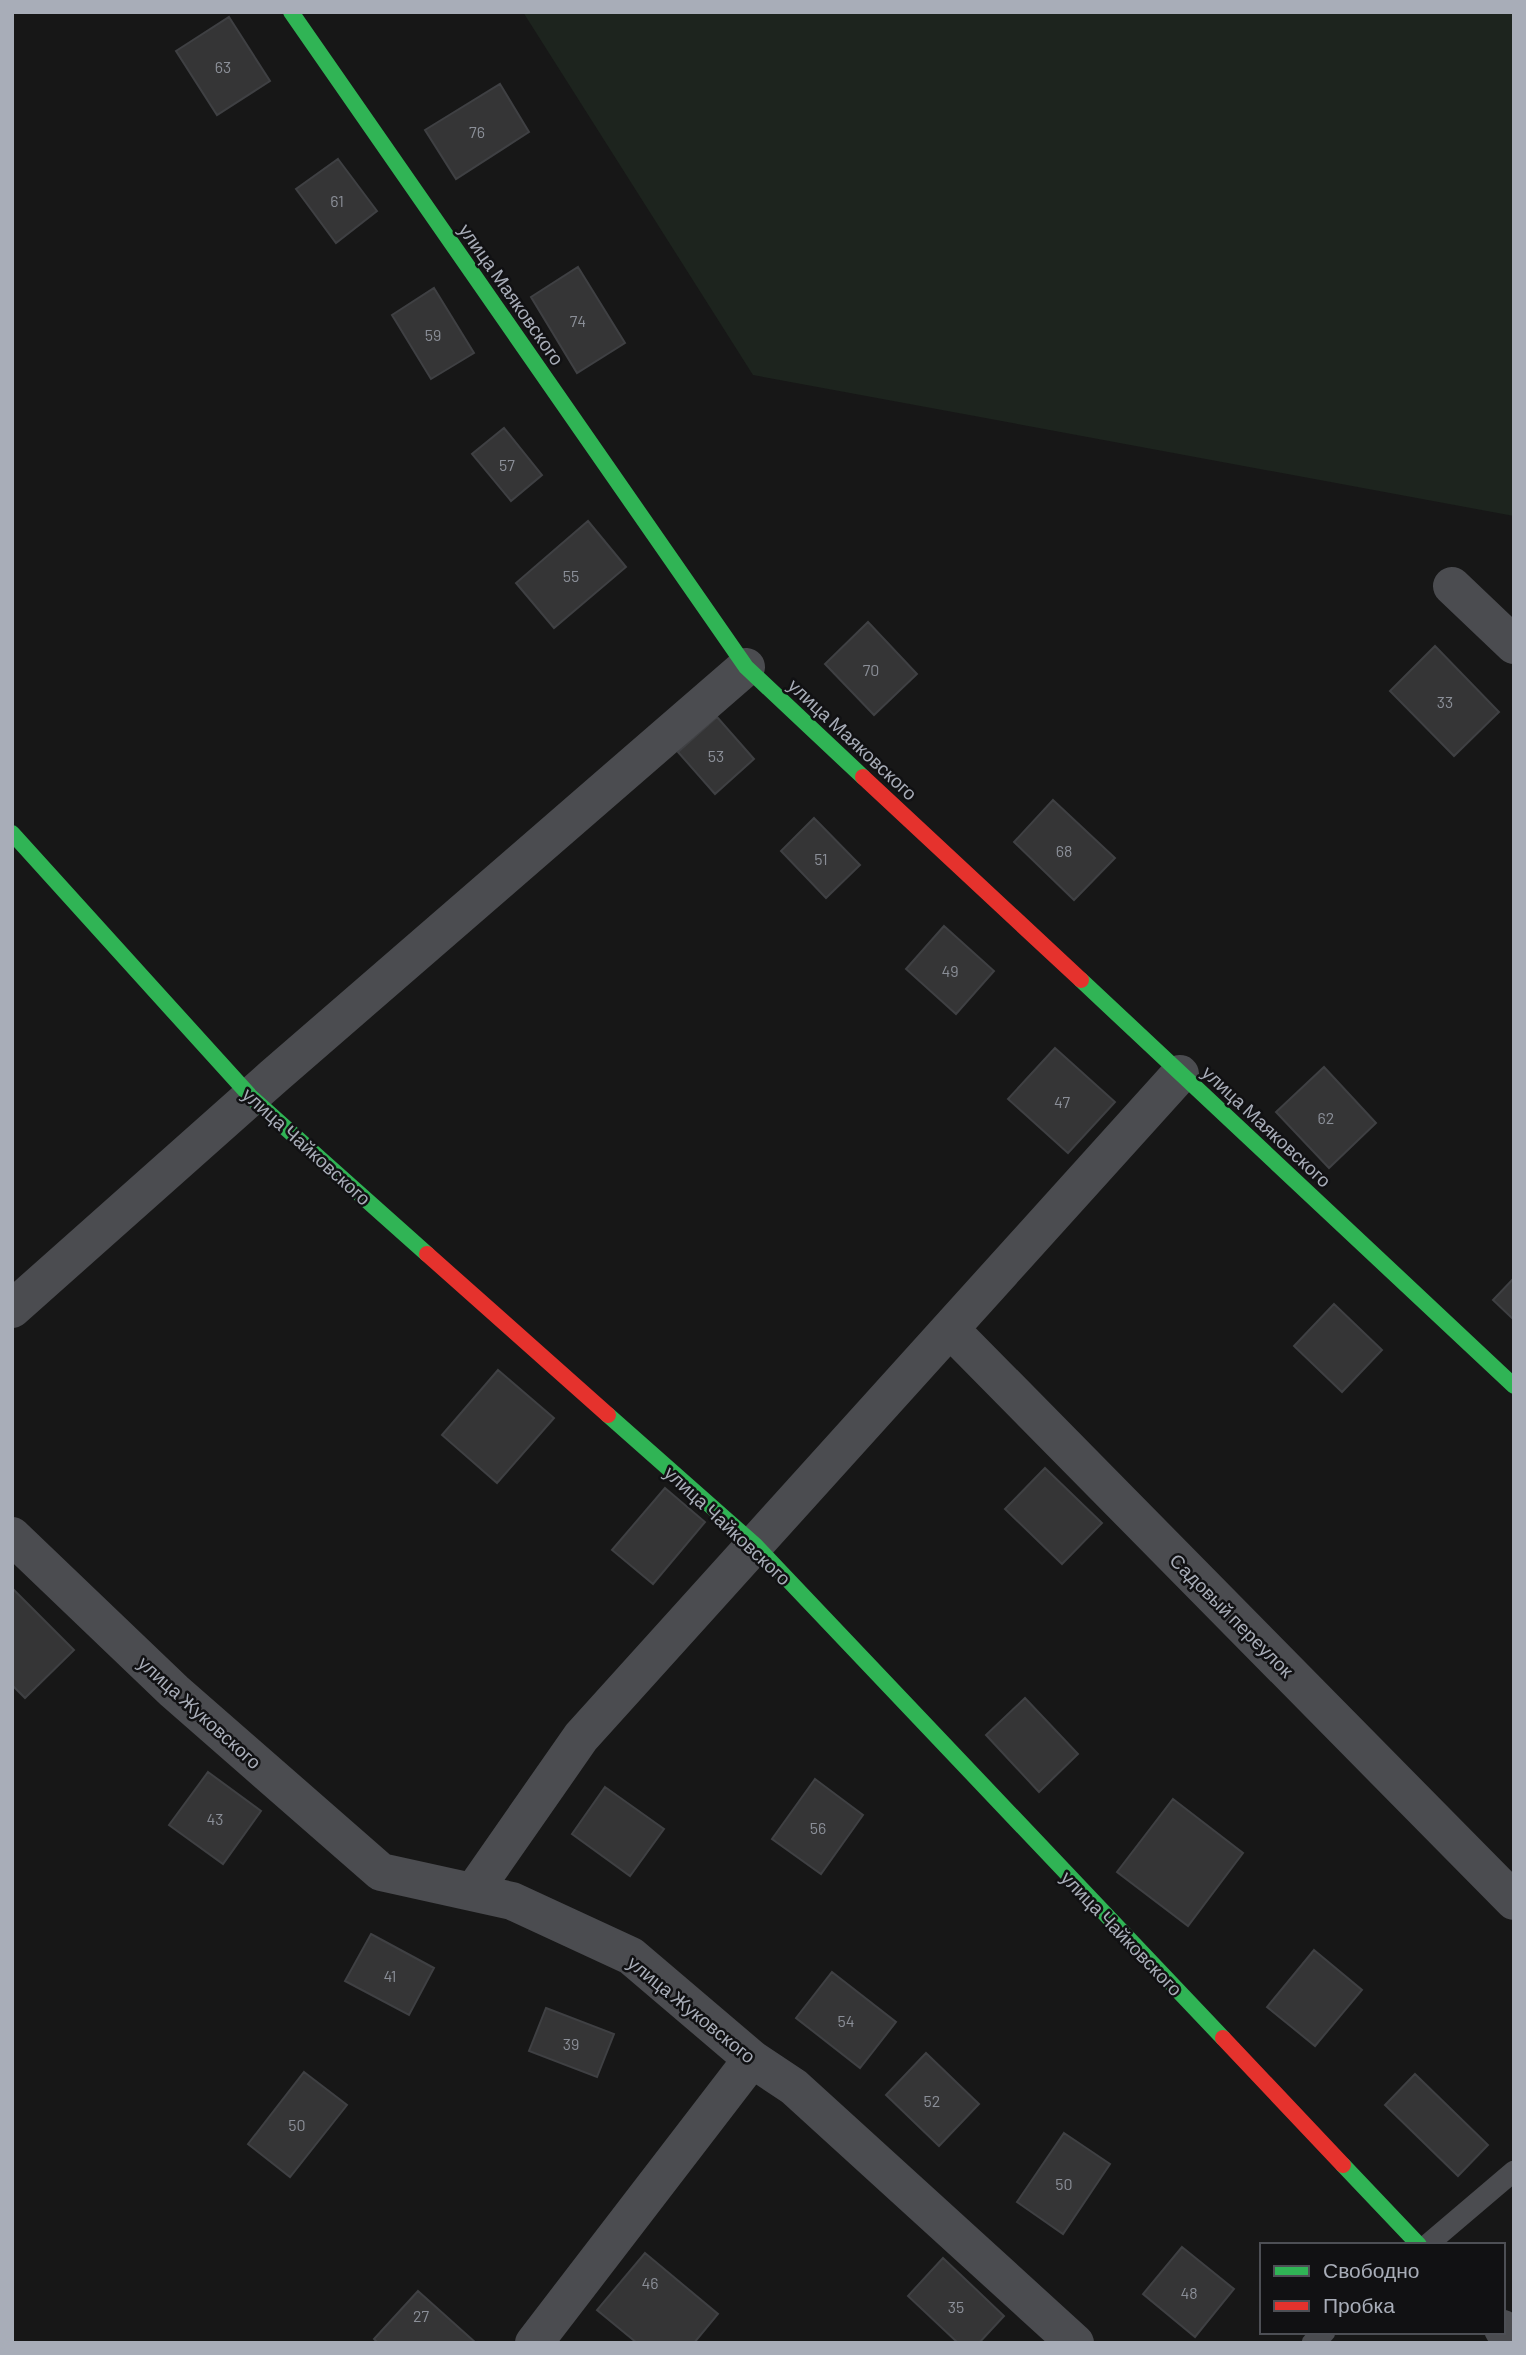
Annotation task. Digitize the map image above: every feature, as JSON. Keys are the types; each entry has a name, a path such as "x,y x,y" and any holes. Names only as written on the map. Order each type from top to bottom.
{"street":[{"name":"улица Маяковского","path":"291,12 746,667 1514,1386"},
{"path":"1452,586 1514,645"},
{"path":"12,1309 251,1097 746,667"},
{"name":"улица Чайковского","path":"12,833 251,1097 755,1545 1417,2243"},
{"path":"473,1892 581,1737 1180,1073"},
{"name":"Садовый переулок","path":"950,1329 1514,1901"},
{"name":"улица Жуковского","path":"12,1536 174,1691 381,1872 512,1901 631,1956 752,2059 794,2087 1075,2343"},
{"path":"537,2342 752,2059"}],"lane":[{"path":"1429,2243 1514,2171"}],"shaded area":[{"path":"523,12 1514,12 1514,516 753,375"}],"building":[{"path":"229,17 270,81 217,115 176,51"},
{"path":"500,84 529,132 456,179 425,130"},
{"path":"338,159 377,211 336,243 296,189"},
{"path":"578,267 625,343 577,373 531,297"},
{"path":"434,288 474,353 431,379 392,315"},
{"path":"504,428 542,475 511,501 472,454"},
{"path":"588,521 626,567 554,628 516,583"},
{"path":"868,622 917,674 874,715 825,664"},
{"path":"1435,646 1499,712 1454,756 1390,691"},
{"path":"717,717 754,759 715,794 678,752"},
{"path":"1053,800 1115,858 1074,900 1014,842"},
{"path":"814,818 860,865 826,898 781,851"},
{"path":"944,926 994,971 956,1014 906,969"},
{"path":"1055,1048 1115,1102 1068,1153 1008,1099"},
{"path":"1324,1067 1376,1123 1329,1168 1276,1112"},
{"path":"1514,1278 1514,1320 1493,1300"},
{"path":"1334,1304 1382,1350 1342,1392 1294,1346"},
{"path":"498,1370 554,1418 497,1483 442,1435"},
{"path":"1045,1468 1102,1523 1062,1564 1005,1509"},
{"path":"665,1488 705,1522 653,1584 612,1550"},
{"path":"12,1588 74,1650 25,1698 12,1685"},
{"path":"1025,1698 1078,1754 1039,1792 986,1735"},
{"path":"208,1772 261,1811 223,1864 169,1825"},
{"path":"815,1779 863,1815 821,1874 772,1839"},
{"path":"605,1787 664,1829 630,1876 572,1834"},
{"path":"1173,1799 1243,1853 1188,1926 1117,1872"},
{"path":"371,1934 434,1968 409,2015 345,1981"},
{"path":"1314,1950 1362,1990 1315,2046 1267,2007"},
{"path":"832,1972 896,2022 860,2068 796,2018"},
{"path":"546,2008 614,2034 597,2077 529,2051"},
{"path":"926,2053 979,2104 939,2146 886,2095"},
{"path":"304,2072 347,2105 290,2177 248,2144"},
{"path":"1415,2074 1488,2145 1458,2176 1385,2105"},
{"path":"1064,2133 1110,2164 1063,2234 1017,2202"},
{"path":"1182,2247 1234,2289 1195,2337 1143,2294"},
{"path":"645,2253 718,2314 694,2343 637,2343 597,2310"},
{"path":"943,2258 1004,2316 979,2343 958,2343 908,2296"},
{"path":"418,2291 476,2343 378,2343 374,2339"}],"traffic: fast":[{"path":"291,12 746,667 863,777"},
{"path":"12,833 251,1097 427,1254"},
{"path":"1081,980 1514,1386"},
{"path":"608,1415 755,1545 1223,2038"},
{"path":"1343,2165 1417,2243"}],"traffic: jam":[{"path":"863,777 1081,980"},
{"path":"427,1254 608,1415"},
{"path":"1223,2038 1343,2165"}]}
